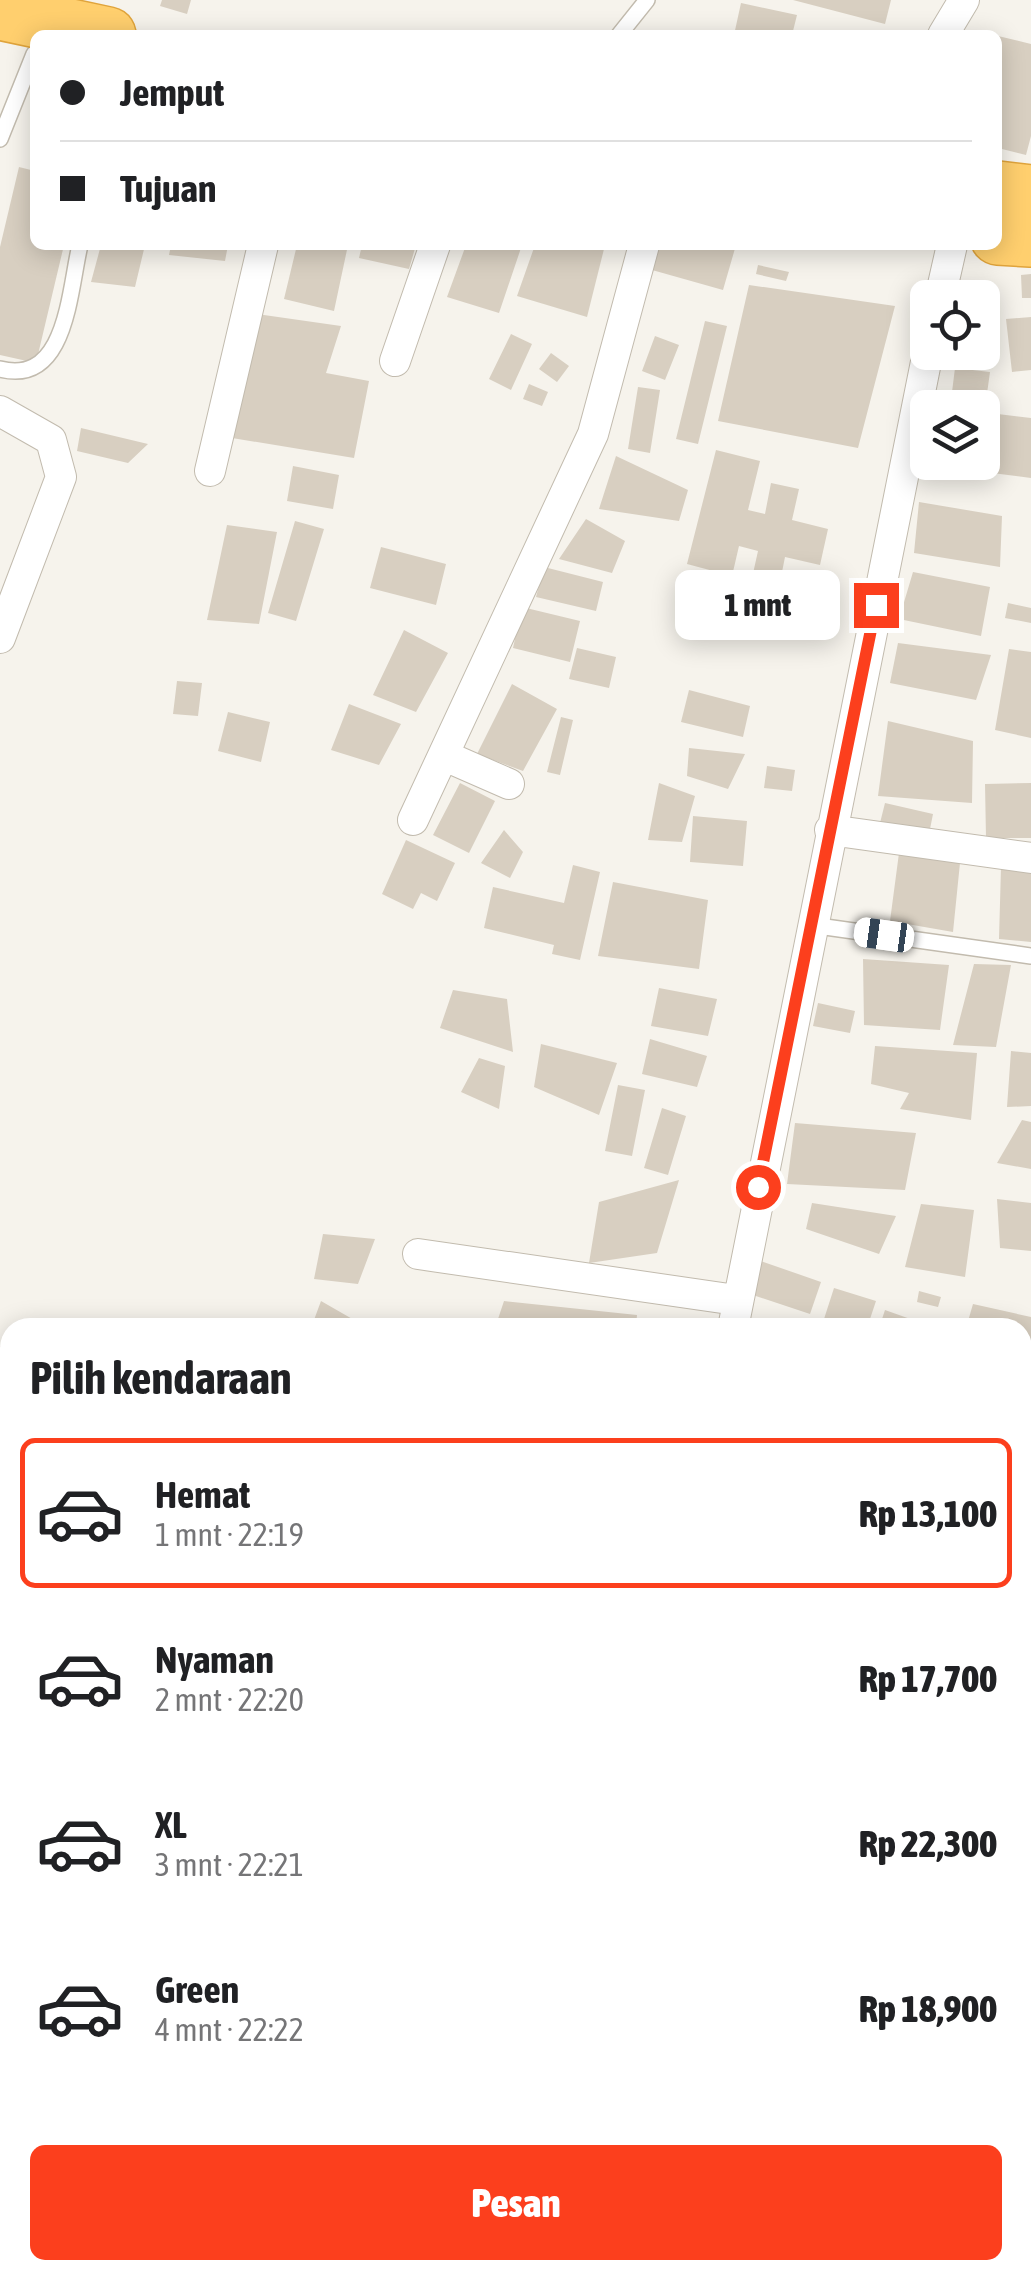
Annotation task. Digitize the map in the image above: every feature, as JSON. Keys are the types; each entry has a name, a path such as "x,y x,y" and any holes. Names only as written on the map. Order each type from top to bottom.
{"highway":[{"path":"0,12 85,30"},
{"path":"0,48 30,54"},
{"path":"1002,189 1031,193"},
{"path":"1002,237 1031,239"}],"street":[{"path":"945,30 964,0"},
{"path":"210,471 262,250"},
{"path":"395,361 433,250"},
{"path":"413,820 594,434 643,250"},
{"path":"944,280 951,250"},
{"path":"418,1254 734,1314 924,370"},
{"path":"0,410 50,440 61,477 0,638"},
{"path":"444,756 509,784"},
{"path":"830,830 1031,858"}],"lane":[{"path":"623,30 647,0"},
{"path":"0,139 30,67"},
{"path":"0,369 32,370 46,361 56,346 79,250"},
{"path":"811,925 1031,956"}],"building":[{"path":"162,0 191,0 187,14 160,6"},
{"path":"793,0 891,0 885,24"},
{"path":"741,3 797,15 793,30 735,30"},
{"path":"1002,37 1031,44 1031,136 1026,155 1002,149"},
{"path":"19,167 30,170 30,250 63,250 36,363 0,355 0,247"},
{"path":"100,250 144,250 135,287 91,282"},
{"path":"170,250 227,250 225,261 169,255"},
{"path":"296,250 347,250 334,311 284,299"},
{"path":"361,250 415,250 409,269 359,258"},
{"path":"464,250 520,250 499,313 447,297"},
{"path":"533,250 604,250 587,317 517,296"},
{"path":"650,250 735,250 723,290 645,268"},
{"path":"758,265 789,272 786,281 756,274"},
{"path":"1031,274 1031,298 1022,298 1021,275"},
{"path":"749,285 895,306 858,448 718,421"},
{"path":"257,314 341,326 326,373 369,381 354,458 232,438"},
{"path":"1031,317 1031,370 1012,372 1006,319"},
{"path":"705,321 727,326 698,444 676,439"},
{"path":"511,334 532,344 511,390 489,379"},
{"path":"655,336 679,345 665,380 642,371"},
{"path":"551,353 569,366 557,382 539,369"},
{"path":"955,370 990,372 988,390 952,390"},
{"path":"529,384 548,392 542,406 523,399"},
{"path":"638,387 660,390 650,453 628,449"},
{"path":"1000,414 1031,418 1031,478 1000,474"},
{"path":"81,428 148,444 128,463 77,451"},
{"path":"716,450 760,461 748,510 765,514 771,483 799,489 792,520 828,529 820,565 785,557 778,592 750,587 758,551 739,546 732,576 687,564"},
{"path":"616,456 688,490 679,521 599,509"},
{"path":"293,466 339,475 333,509 287,501"},
{"path":"919,502 1002,516 1000,567 914,553"},
{"path":"586,519 625,541 612,573 559,559"},
{"path":"295,521 324,529 296,621 268,613"},
{"path":"227,525 277,532 259,624 207,620"},
{"path":"381,547 446,564 436,605 370,588"},
{"path":"544,567 603,582 596,611 536,597"},
{"path":"913,572 990,587 981,636 899,619"},
{"path":"1008,603 1031,608 1031,623 1005,618"},
{"path":"522,607 580,621 570,662 513,648"},
{"path":"404,630 448,653 416,712 373,695"},
{"path":"898,643 991,655 976,700 890,683"},
{"path":"577,648 616,657 609,688 569,679"},
{"path":"1009,649 1031,652 1031,738 995,730"},
{"path":"177,681 202,683 198,716 173,714"},
{"path":"512,684 557,709 523,771 477,754"},
{"path":"689,690 750,706 743,737 681,722"},
{"path":"349,704 401,724 379,765 331,750"},
{"path":"228,712 270,722 261,762 218,751"},
{"path":"561,717 573,720 560,775 547,772"},
{"path":"888,721 973,741 972,803 878,796"},
{"path":"689,748 745,754 728,789 687,776"},
{"path":"767,766 795,770 792,791 764,788"},
{"path":"460,783 495,801 469,853 433,835"},
{"path":"659,783 695,796 682,842 648,840"},
{"path":"1031,783 1031,838 986,838 985,784"},
{"path":"885,803 933,814 929,834 880,823"},
{"path":"693,816 747,821 743,866 690,862"},
{"path":"504,830 523,852 510,878 481,863"},
{"path":"406,840 455,863 437,901 421,893 413,909 382,894"},
{"path":"899,853 961,853 953,932 890,921"},
{"path":"573,865 600,872 580,960 552,954 554,945 484,928 493,887 564,903"},
{"path":"1001,867 1031,869 1031,942 999,939"},
{"path":"613,882 708,900 699,969 598,956"},
{"path":"863,959 949,965 940,1030 864,1025"},
{"path":"974,964 1011,965 996,1047 953,1045"},
{"path":"659,988 717,999 708,1036 651,1026"},
{"path":"453,990 507,999 513,1052 440,1028"},
{"path":"818,1003 855,1011 850,1033 813,1026"},
{"path":"650,1039 707,1056 697,1087 642,1074"},
{"path":"541,1044 617,1063 599,1115 534,1087"},
{"path":"875,1046 977,1053 971,1120 900,1109 909,1093 871,1084"},
{"path":"1011,1051 1031,1053 1031,1106 1007,1107"},
{"path":"479,1058 505,1066 499,1109 461,1092"},
{"path":"618,1085 645,1090 632,1156 605,1151"},
{"path":"662,1108 686,1116 668,1175 644,1168"},
{"path":"1022,1120 1031,1122 1031,1169 997,1163"},
{"path":"795,1123 916,1133 905,1190 787,1184"},
{"path":"679,1180 657,1253 589,1263 599,1202"},
{"path":"997,1199 1031,1203 1031,1251 1000,1248"},
{"path":"812,1203 896,1216 879,1254 806,1229"},
{"path":"921,1204 974,1210 965,1277 905,1267"},
{"path":"323,1234 375,1239 358,1284 314,1279"},
{"path":"755,1259 821,1282 810,1314 744,1292"},
{"path":"834,1288 876,1301 870,1318 824,1318"},
{"path":"919,1291 941,1297 938,1307 917,1302"},
{"path":"321,1301 351,1318 315,1318"},
{"path":"504,1301 637,1315 637,1318 498,1318"},
{"path":"973,1304 1031,1317 1031,1318 969,1318"},
{"path":"885,1310 908,1318 882,1318"}],"route":[{"path":"758,1187 876,605"}]}
